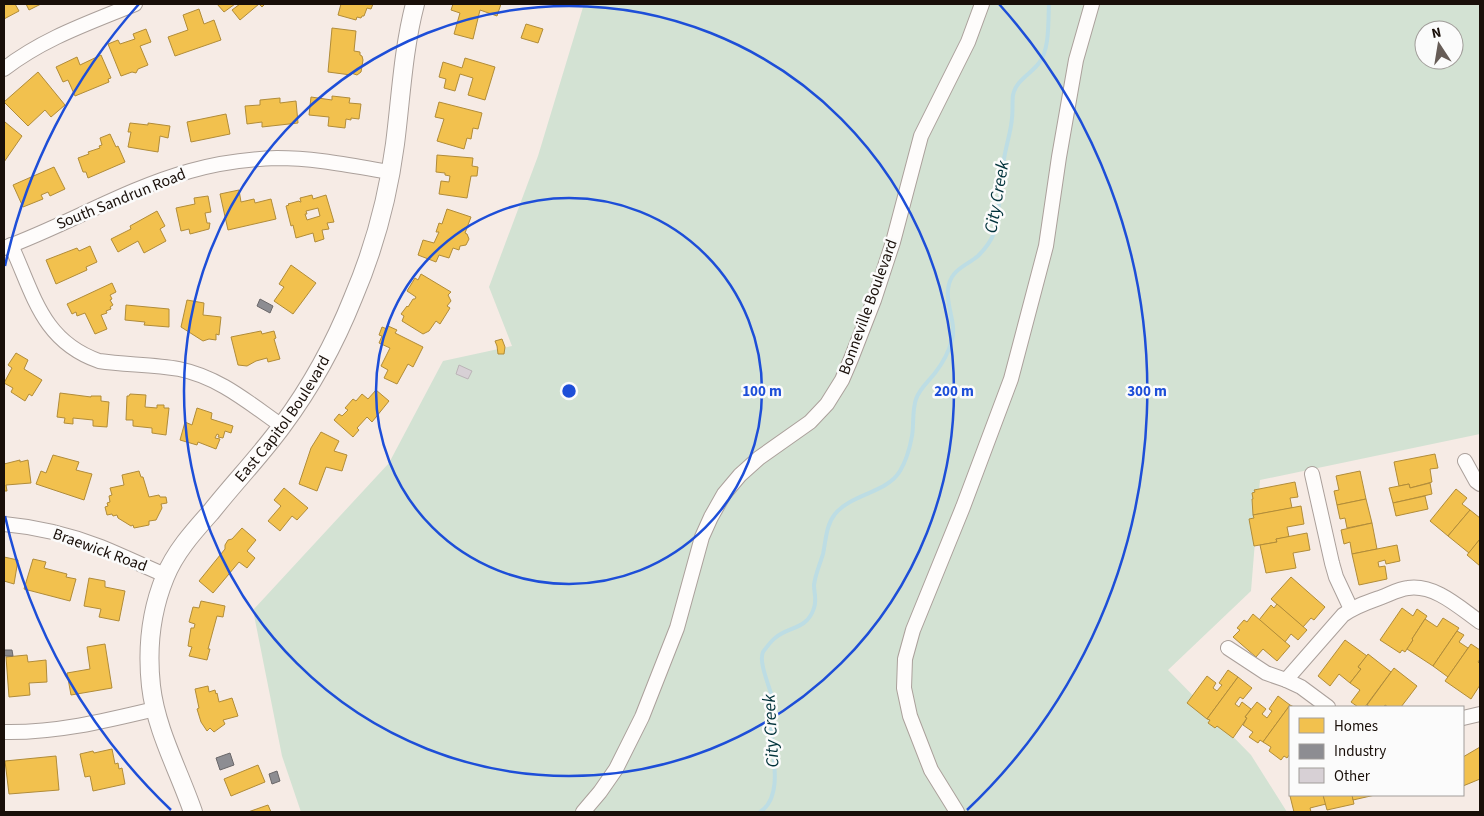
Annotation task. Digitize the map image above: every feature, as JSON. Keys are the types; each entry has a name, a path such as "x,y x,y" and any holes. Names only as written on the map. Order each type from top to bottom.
{"street":[{"path":"4,70 44,42 135,4"},
{"name":"East Capitol Boulevard","path":"193,812 155,709 151,687 149,641 153,618 165,575 189,537 282,426 320,366 353,300 376,232 390,172 406,47 416,4"},
{"name":"Bonneville Boulevard","path":"582,812 600,792 616,769 642,717 677,628 702,537 724,494 740,475 759,458 810,422 827,404 842,380 874,300 894,242 921,136 968,42 982,4"},
{"path":"957,812 931,770 910,716 904,688 905,659 915,624 963,507 1011,379 1046,246 1076,60 1092,4"},
{"name":"South Sandrun Road","path":"8,247 136,190 210,166 278,158 329,161 390,172"},
{"path":"8,247 42,314 55,333 69,347 99,361 178,369 202,376 232,390 282,426"},
{"path":"1465,461 1476,481 1480,484"},
{"path":"1312,474 1336,577 1351,610"},
{"name":"Braewick Road","path":"4,524 25,526 65,535 101,547 165,575"},
{"path":"1286,680 1337,621 1351,610 1400,590 1422,588 1443,597 1480,622"},
{"path":"1228,648 1266,673 1301,688 1327,706"},
{"path":"4,732 52,730 91,724 155,709"},
{"path":"1464,718 1480,714"}],"green space":[{"path":"584,4 1480,4 1480,434 1260,480 1251,591 1168,670 1251,755 1287,812 301,812 282,756 253,610 389,463 443,361 512,346 489,287 538,156"}],"building: Homes":[{"path":"4,4 15,4 19,11 4,19"},
{"path":"26,4 41,4 29,10"},
{"path":"217,4 235,4 224,12"},
{"path":"240,4 259,4 240,20 232,10"},
{"path":"341,4 373,4 371,9 367,8 364,16 361,18 357,17 356,20 338,15"},
{"path":"453,4 501,4 497,16 480,10 473,39 454,34 460,13 451,10"},
{"path":"199,9 204,24 214,20 221,40 175,56 168,37 188,30 183,15"},
{"path":"526,24 543,29 538,43 521,38"},
{"path":"332,28 356,31 354,51 360,52 363,60 361,72 357,75 328,72"},
{"path":"146,29 151,42 140,46 148,65 138,69 136,73 132,72 121,76 108,44 118,40 120,44 135,39 133,34"},
{"path":"101,55 111,78 108,79 109,82 75,96 68,80 63,82 56,67 77,57 80,65"},
{"path":"465,58 495,67 485,100 468,95 473,78 460,74 455,91 444,88 446,79 439,77 443,62 462,68"},
{"path":"38,72 65,105 51,117 45,110 28,126 4,102"},
{"path":"332,96 350,98 349,103 361,104 359,119 346,119 345,128 328,126 329,117 309,115 311,97 332,100"},
{"path":"280,98 280,103 296,101 298,123 262,127 262,122 247,124 245,106 260,105 260,100"},
{"path":"439,102 482,113 478,129 473,128 471,139 467,138 464,149 437,141 444,119 435,117"},
{"path":"226,114 230,134 191,142 187,122"},
{"path":"5,122 22,136 4,162 4,124"},
{"path":"130,123 170,126 168,138 160,136 158,152 128,147 131,132 128,132"},
{"path":"110,134 125,162 88,178 86,172 83,172 78,158 100,148 99,146 102,145 100,138"},
{"path":"437,155 473,158 472,166 478,167 477,176 471,176 467,198 439,194 441,181 449,182 450,176 445,175 445,173 436,172"},
{"path":"54,167 65,189 50,196 48,192 41,195 43,199 23,207 13,185"},
{"path":"239,190 241,202 254,199 255,203 271,199 276,219 228,230 220,194"},
{"path":"312,195 313,199 326,195 334,222 327,223 329,229 322,230 324,239 315,242 313,233 296,238 286,206 301,202 300,198","holes":["318,208 320,216 307,220 305,214 307,214 306,211"]},
{"path":"208,196 211,212 205,213 207,223 210,223 209,229 190,234 189,229 181,231 176,208 195,204 194,198"},
{"path":"447,209 471,217 465,233 469,239 466,245 460,246 459,250 453,248 449,258 439,255 436,262 418,255 423,240 434,243 439,232 436,232 439,223 442,224"},
{"path":"157,211 165,226 160,229 166,241 144,253 138,241 118,252 111,239 131,229 130,226"},
{"path":"90,246 97,262 86,267 87,270 56,284 46,260 77,248 79,251"},
{"path":"291,265 316,283 293,314 274,301 284,287 279,284"},
{"path":"421,274 451,292 448,295 451,301 447,306 450,308 440,324 436,321 429,331 423,334 402,321 404,316 401,314 416,297 407,291 415,278 418,280"},
{"path":"112,283 116,292 110,295 113,305 110,307 111,309 106,311 107,313 101,315 107,329 95,334 85,313 77,316 76,312 72,314 67,304"},
{"path":"187,300 204,303 203,315 221,317 219,335 216,334 216,340 209,339 203,341 181,327"},
{"path":"126,305 169,309 169,327 144,325 145,322 125,320"},
{"path":"388,326 397,330 395,333 423,347 413,367 408,364 397,384 384,378 388,370 381,366 390,348 379,343 382,336 379,335 382,327 387,329"},
{"path":"261,331 262,334 274,331 276,338 274,339 280,359 268,362 267,358 247,366 238,365 231,337"},
{"path":"502,339 505,347 504,354 498,354 495,341"},
{"path":"16,353 28,360 24,369 42,380 32,396 29,394 25,401 11,392 13,388 4,383 12,368 8,365"},
{"path":"376,390 389,401 372,422 367,417 357,428 359,430 353,437 334,420 339,414 342,416 348,410 345,408 353,399 356,401 362,394 368,399"},
{"path":"60,393 91,397 101,396 101,401 109,402 107,427 93,426 93,420 73,418 73,424 64,423 65,418 57,417"},
{"path":"130,394 146,395 145,407 157,408 157,405 164,405 164,408 169,408 166,435 152,433 152,428 133,426 133,420 126,420 127,396"},
{"path":"197,408 212,413 211,419 233,426 231,433 225,431 223,438 218,437 219,435 217,434 215,438 220,439 216,449 198,442 197,445 180,440 185,422 192,425"},
{"path":"321,432 339,441 334,451 347,455 342,471 326,467 317,491 299,484 311,448"},
{"path":"1435,454 1438,468 1430,469 1432,482 1410,488 1409,484 1399,486 1394,462"},
{"path":"53,455 79,462 76,470 92,474 84,500 36,484 41,471 46,473"},
{"path":"20,460 20,462 28,460 31,483 6,485 7,491 4,491 4,464"},
{"path":"139,471 141,477 143,477 149,497 159,495 160,497 166,497 167,503 161,504 162,508 156,520 149,521 149,525 134,528 133,525 131,526 118,518 117,515 107,515 105,507 110,502 109,496 112,495 110,488 124,485 122,475"},
{"path":"1360,471 1366,499 1337,505 1334,491 1339,490 1336,476"},
{"path":"1295,482 1298,497 1290,498 1292,508 1253,515 1252,493 1255,492 1254,490"},
{"path":"1430,483 1432,494 1393,503 1389,488 1409,484 1410,488"},
{"path":"284,488 308,508 297,520 292,516 280,531 268,521 281,506 274,500"},
{"path":"1456,489 1467,498 1462,504 1470,510 1448,536 1430,521"},
{"path":"1425,496 1428,509 1396,516 1393,503"},
{"path":"1366,499 1372,523 1347,528 1345,518 1340,519 1337,505"},
{"path":"1301,506 1304,524 1287,527 1289,537 1276,539 1277,542 1254,546 1249,519 1254,518 1253,515"},
{"path":"1470,510 1480,518 1480,539 1469,553 1448,536"},
{"path":"1372,523 1377,549 1352,554 1350,542 1344,544 1341,530"},
{"path":"242,528 256,540 247,551 255,558 247,568 239,562 213,593 199,581 225,549 228,540 232,539"},
{"path":"1307,533 1310,550 1293,553 1296,568 1266,573 1260,545 1277,542 1276,539"},
{"path":"1480,539 1480,566 1467,555"},
{"path":"1397,545 1400,561 1386,564 1385,560 1378,562 1379,567 1385,566 1387,579 1359,585 1352,554"},
{"path":"4,557 18,560 14,584 4,581"},
{"path":"33,559 46,562 44,568 67,574 66,577 76,579 70,601 24,589"},
{"path":"1291,577 1325,607 1314,620 1311,618 1303,627 1271,599"},
{"path":"89,578 105,581 105,587 125,591 119,621 99,617 101,609 84,606"},
{"path":"201,601 225,606 223,617 217,616 207,660 189,656 192,647 188,646 191,628 194,628 195,624 189,622 193,607 199,608"},
{"path":"1277,604 1307,630 1298,640 1291,634 1285,642 1259,620 1271,605 1274,608"},
{"path":"1402,608 1413,616 1417,609 1427,616 1405,652 1402,650 1400,653 1380,640"},
{"path":"1253,614 1290,646 1277,661 1263,649 1256,657 1233,637 1240,630 1237,628 1244,620 1247,622"},
{"path":"1443,618 1459,628 1433,666 1407,649 1425,619 1437,627"},
{"path":"1457,631 1464,635 1459,642 1468,648 1448,677 1433,666"},
{"path":"1345,640 1367,656 1358,667 1361,669 1350,683 1339,674 1330,686 1318,676"},
{"path":"105,644 112,688 71,695 67,673 90,669 87,647"},
{"path":"1471,644 1480,650 1478,662 1480,664 1480,685 1471,699 1445,681"},
{"path":"1368,654 1391,672 1366,706 1357,706 1351,702 1360,690 1350,683 1361,669 1358,667"},
{"path":"27,655 28,662 46,660 47,682 29,683 30,695 9,697 6,657"},
{"path":"1394,668 1417,686 1402,706 1367,705"},
{"path":"1228,670 1238,677 1207,719 1187,703 1207,676 1216,683 1213,688 1217,691 1222,685 1219,683"},
{"path":"1238,677 1252,688 1243,699 1240,697 1235,704 1239,707 1242,702 1251,709 1233,738 1217,726 1215,728 1208,723 1210,720 1207,719"},
{"path":"208,686 209,692 215,690 219,702 232,698 238,716 223,720 225,724 214,732 210,728 207,731 201,722 197,709 199,708 195,689"},
{"path":"1278,696 1290,705 1263,742 1260,740 1258,743 1249,737 1253,732 1243,725 1247,718 1245,717 1257,702 1266,709 1262,714 1267,718 1272,711 1269,709"},
{"path":"1289,706 1289,755 1287,758 1284,756 1281,760 1269,751 1271,747 1263,742"},
{"path":"1480,747 1480,779 1464,786 1464,756"},
{"path":"112,749 115,764 118,763 119,769 122,768 125,784 93,791 90,776 85,777 80,754"},
{"path":"56,756 59,790 9,794 5,761"},
{"path":"258,765 265,782 231,796 224,779"},
{"path":"1290,796 1323,796 1326,804 1310,808 1311,812 1294,812"},
{"path":"1323,796 1352,796 1354,804 1327,810"},
{"path":"1352,796 1371,796 1353,800"},
{"path":"268,805 271,812 248,812"}],"building: Industry":[{"path":"260,299 273,306 270,313 257,306"},
{"path":"4,650 12,650 13,656 4,656"},
{"path":"230,753 234,765 220,770 216,758"},
{"path":"277,771 280,781 272,784 269,774"}],"building: Other":[{"path":"459,365 472,371 468,379 456,374"}],"waterway":[{"name":"City Creek","path":"760,812 772,796 775,774 771,726 773,705 763,669 763,652 780,634 802,624 811,615 815,602 815,577 832,518 842,507 850,502 887,484 900,471 904,463 912,436 916,399 922,388 940,366 952,340 953,326 948,298 949,284 957,271 980,254 994,233 1011,123 1013,95 1017,85 1036,67 1043,57 1048,35 1049,4"}]}
